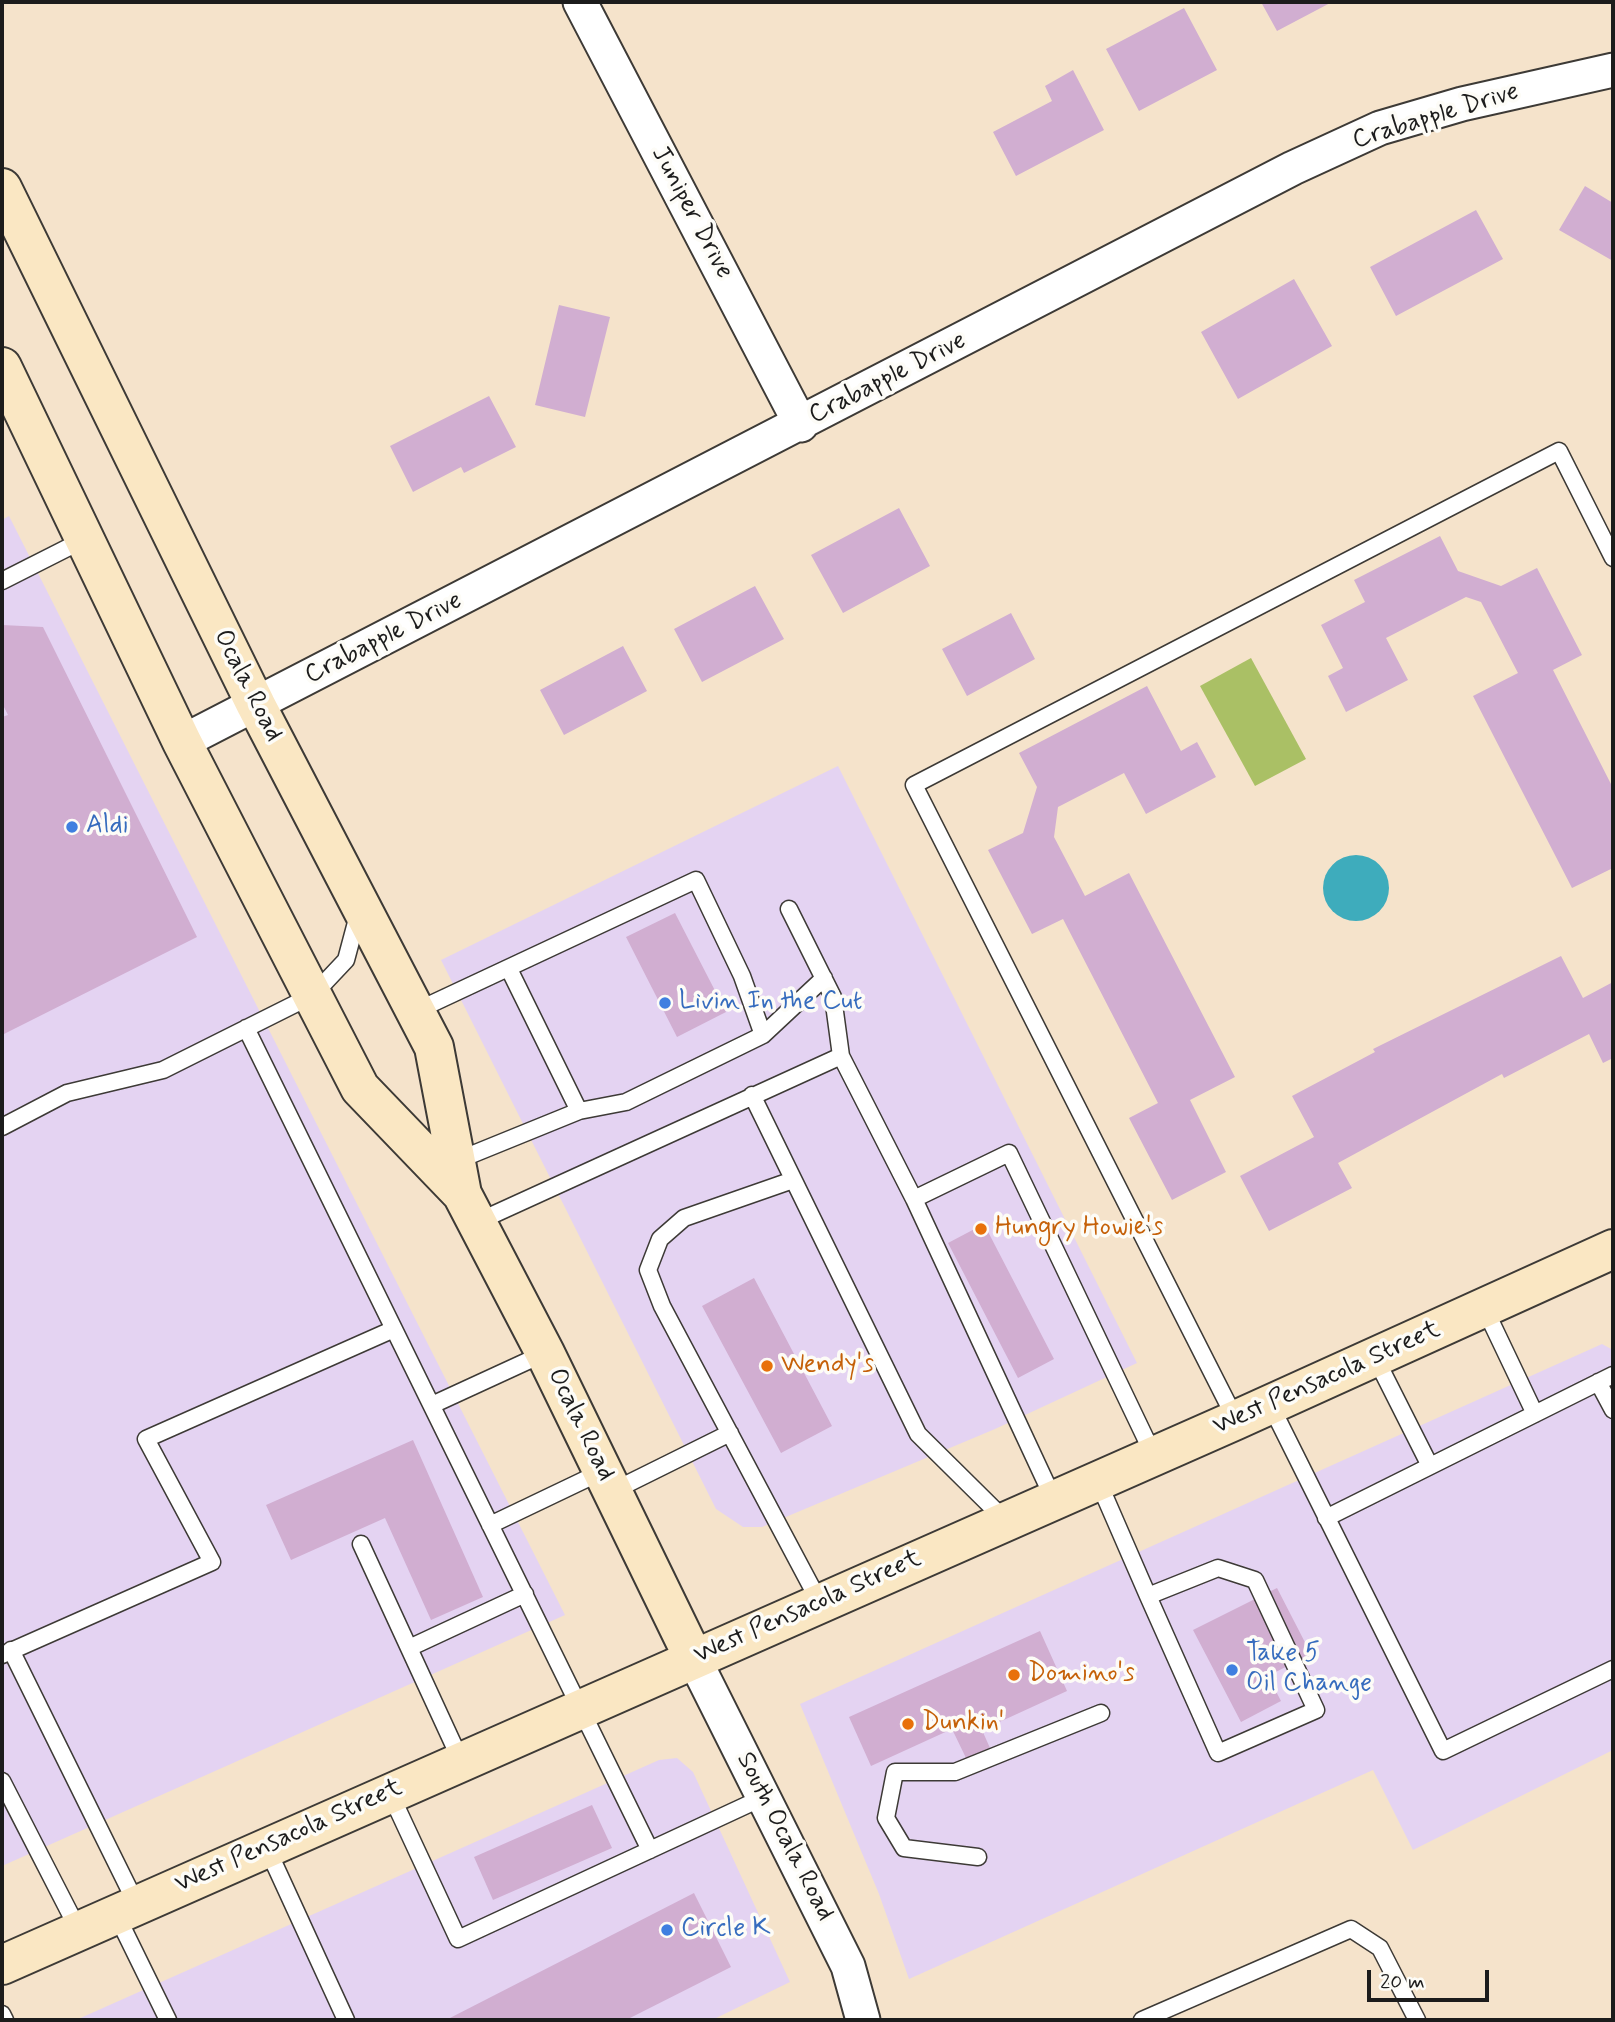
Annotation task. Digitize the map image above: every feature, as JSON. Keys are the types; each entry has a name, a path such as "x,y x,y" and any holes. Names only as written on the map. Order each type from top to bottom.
{"main road":[{"name":"Ocala Road","path":"2,188 256,705 434,1048 465,1192 694,1659"},
{"name":"Ocala Road","path":"2,367 182,742 360,1088 465,1192"},
{"name":"West Pensacola Street","path":"2,1965 1098,1481 1484,1307 1611,1255"}],"street":[{"name":"Juniper Drive","path":"580,2 801,425"},
{"name":"Crabapple Drive","path":"182,742 801,425 1293,168 1380,128 1462,104 1613,70"},
{"name":"South Ocala Road","path":"694,1659 848,1966 863,2020"}],"lane":[{"path":"1613,558 1559,451 914,785 1253,1412 1326,1517 1443,1751 1613,1669"},
{"path":"2,581 83,540"},
{"path":"416,1011 696,880 742,976 763,1035"},
{"path":"2,1127 67,1093 163,1070 313,995 346,960 360,905"},
{"path":"789,909 833,997 841,1056 914,1199 1054,1500"},
{"path":"509,969 579,1111"},
{"path":"465,1192 579,1111 626,1102 763,1035 824,978"},
{"path":"246,1028 650,1850"},
{"path":"465,1192 752,1096 841,1056"},
{"path":"752,1096 918,1434 1006,1521"},
{"path":"914,1199 1009,1153 1154,1456"},
{"path":"793,1180 684,1218 660,1239 648,1270 662,1306 820,1603"},
{"path":"1484,1307 1535,1414"},
{"path":"168,2020 127,1909 6,1653 212,1562 146,1439 394,1329"},
{"path":"432,1405 545,1353"},
{"path":"1375,1357 1430,1466"},
{"path":"1326,1517 1606,1379 1613,1410"},
{"path":"490,1525 730,1433"},
{"path":"1098,1481 1148,1597 1218,1753 1316,1710 1255,1580 1218,1569 1148,1597"},
{"path":"361,1544 461,1761"},
{"path":"409,1648 525,1594"},
{"path":"978,1857 904,1848 886,1818 895,1773 955,1772 1101,1713"},
{"path":"2,1781 79,1931"},
{"path":"390,1793 458,1939 764,1797"},
{"path":"267,1848 346,2020"},
{"path":"1142,2020 1351,1929 1380,1948 1417,2020"},
{"path":"2,2014 5,2020"}],"shaded area":[{"path":"9,516 565,1615 2,1866 2,520"},
{"path":"838,766 1137,1363 995,1429 762,1527 743,1527 716,1509 441,960"},
{"path":"1602,1344 1613,1350 1613,1750 1413,1850 1373,1770 909,1979 879,1894 800,1704"},
{"path":"677,1758 693,1772 790,1982 712,2020 76,2020 659,1760"}],"green space":[{"path":"1251,658 1306,759 1255,786 1200,686"}],"water":[{"path":"1356,855 1379,865 1389,888 1379,911 1356,921 1333,911 1323,888 1333,865"}],"building":[{"path":"1261,2 1332,2 1277,31"},
{"path":"1184,8 1217,70 1139,111 1106,49"},
{"path":"1073,70 1104,130 1016,176 993,132 1052,101 1045,86"},
{"path":"1585,186 1613,203 1613,261 1559,230"},
{"path":"1476,210 1503,259 1396,316 1370,267"},
{"path":"1294,279 1332,346 1238,399 1201,332"},
{"path":"559,305 610,317 585,417 535,405"},
{"path":"489,396 516,447 464,473 461,467 413,492 390,446"},
{"path":"899,508 930,566 843,613 811,555"},
{"path":"1440,536 1458,571 1501,586 1537,568 1582,655 1553,670 1613,788 1613,868 1572,888 1473,696 1518,673 1481,602 1466,597 1386,638 1408,680 1346,712 1328,676 1343,668 1321,625 1365,602 1354,580"},
{"path":"755,586 784,639 702,682 674,629"},
{"path":"1011,613 1035,659 967,696 942,649"},
{"name":"Aldi","path":"2,625 43,627 197,937 2,1035 2,717 8,715 2,703"},
{"path":"623,646 647,691 564,735 540,690"},
{"path":"1147,686 1181,751 1197,742 1216,777 1146,814 1124,773 1058,807 1054,837 1085,896 1129,873 1235,1077 1190,1100 1226,1172 1172,1200 1129,1118 1158,1103 1063,919 1032,934 988,850 1023,833 1037,787 1019,753"},
{"path":"675,913 726,1012 677,1037 626,937"},
{"path":"1561,956 1583,998 1613,982 1613,1058 1603,1063 1589,1034 1504,1078 1502,1074 1338,1163 1352,1188 1269,1231 1240,1176 1314,1137 1292,1096 1375,1052 1373,1049"},
{"path":"984,1224 1054,1359 1018,1378 948,1243"},
{"name":"Wendy's","path":"754,1278 832,1426 781,1453 702,1306"},
{"path":"413,1440 483,1597 431,1620 385,1518 291,1560 266,1505"},
{"path":"1277,1588 1311,1654 1268,1676 1281,1701 1241,1722 1193,1630"},
{"path":"1040,1631 1067,1691 982,1730 990,1748 966,1758 952,1729 871,1766 849,1717"},
{"path":"592,1805 612,1848 493,1900 474,1857"},
{"name":"Circle K","path":"694,1893 731,1967 626,2020 446,2020"}],"place":[{"name":"Aldi","path":"72,827"},
{"name":"Livin In the Cut","path":"665,1003"},
{"name":"Hungry Howie's","path":"981,1229"},
{"name":"Wendy's","path":"767,1366"},
{"name":"Take 5 Oil Change","path":"1232,1670"},
{"name":"Domino's","path":"1014,1675"},
{"name":"Dunkin'","path":"908,1724"},
{"name":"Circle K","path":"667,1930"}]}
